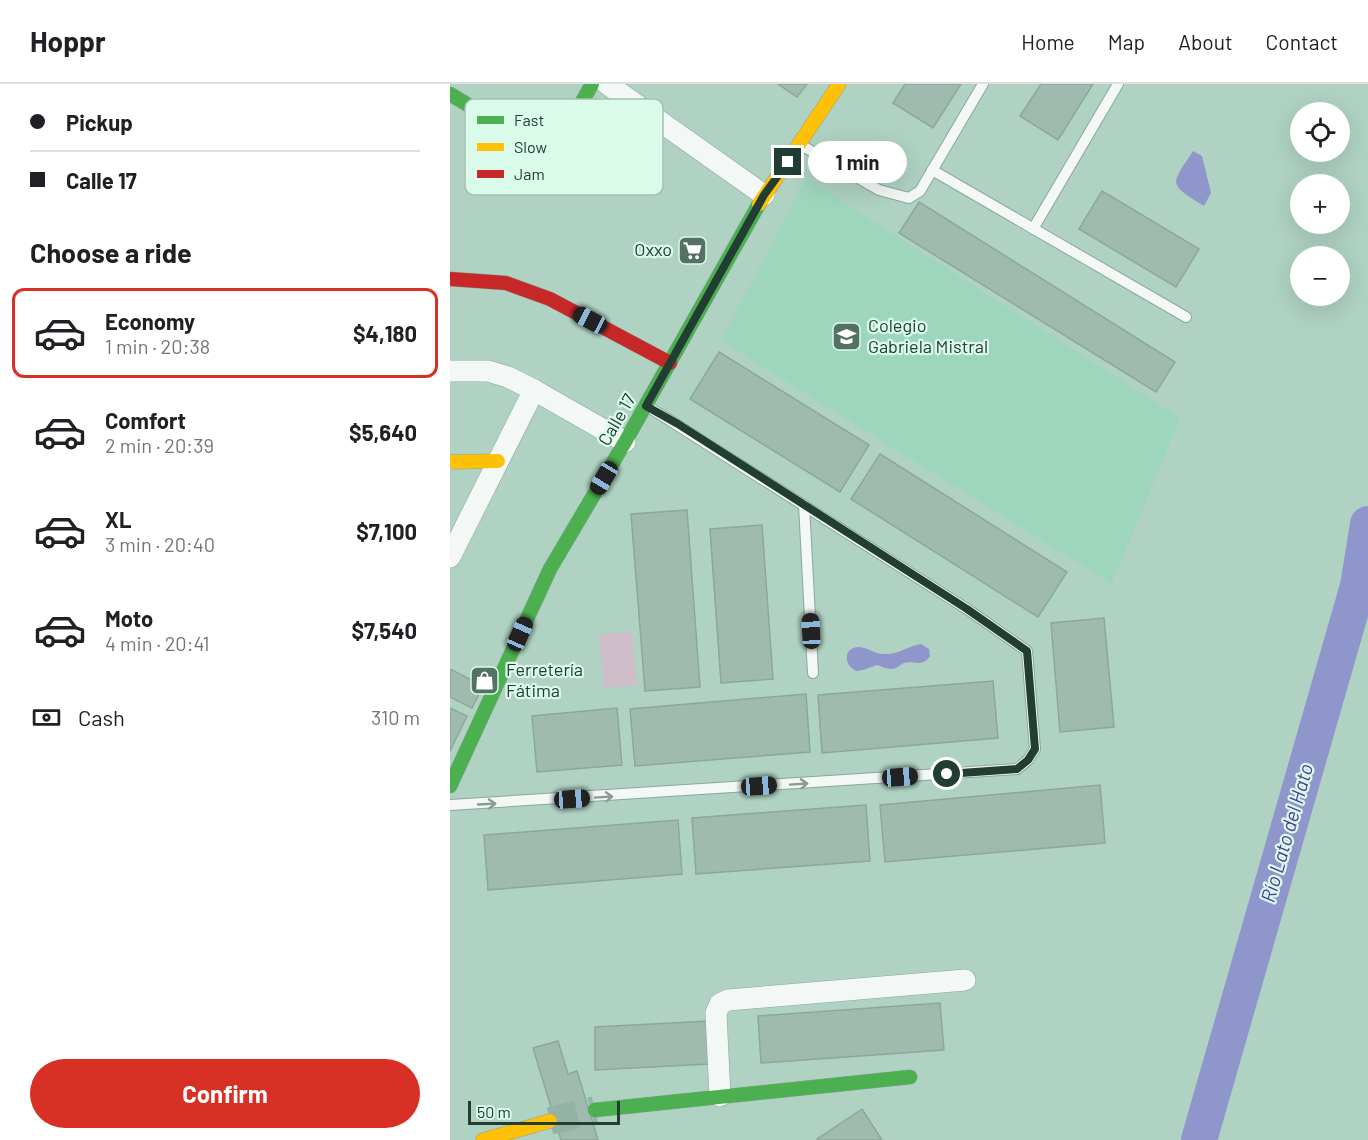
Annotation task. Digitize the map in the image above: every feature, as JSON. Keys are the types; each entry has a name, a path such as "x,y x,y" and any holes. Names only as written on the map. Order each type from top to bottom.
{"street":[{"path":"584,99 592,84"},
{"path":"607,84 628,99"},
{"name":"Calle 17","path":"450,786 550,569 646,406 764,195 800,145 839,84"},
{"path":"450,94 465,103"},
{"path":"663,124 764,195"},
{"path":"450,279 506,283 550,299 670,363"},
{"path":"450,371 488,371 508,377 625,442"},
{"path":"451,553 534,390"},
{"path":"450,462 498,461"},
{"path":"720,1096 716,1013 720,1004 728,1000 965,980"},
{"path":"595,1110 910,1077"},
{"path":"483,1140 550,1121"}],"lane":[{"path":"800,145 879,190 909,198 920,191 983,84"},
{"path":"1033,229 1118,84"},
{"path":"932,171 1186,317"},
{"path":"450,805 1017,769 1028,760 1035,749 1027,651 967,609 804,504 646,406"},
{"path":"804,504 813,673"}],"shaded area":[{"path":"806,178 1180,418 1112,584 721,341"},
{"path":"632,631 637,685 604,688 599,635"}],"water":[{"path":"1193,151 1202,156 1211,193 1204,206 1184,193 1176,183 1180,171"},
{"path":"921,644 929,649 930,656 921,663 908,662 891,669 877,665 856,671 847,661 848,652 856,647 888,654"}],"building":[{"path":"778,84 807,84 797,97"},
{"path":"905,84 961,84 933,128 893,103"},
{"path":"1041,84 1093,84 1058,140 1020,116"},
{"path":"1102,191 1199,249 1176,287 1079,229"},
{"path":"919,202 1175,362 1156,392 899,233"},
{"path":"719,352 869,445 840,492 690,399"},
{"path":"880,454 1067,572 1038,617 851,499"},
{"path":"687,510 700,687 645,691 631,514"},
{"path":"762,525 773,679 721,683 710,529"},
{"path":"1104,618 1114,727 1060,732 1051,623"},
{"path":"450,669 483,686 472,708 450,697"},
{"path":"993,681 998,738 822,753 818,695"},
{"path":"806,694 810,752 635,766 630,709"},
{"path":"450,708 467,716 450,751"},
{"path":"617,708 622,765 537,772 532,716"},
{"path":"1100,785 1105,843 885,862 880,805"},
{"path":"866,805 870,861 696,874 692,818"},
{"path":"678,820 682,874 488,890 484,835"},
{"path":"940,1003 944,1050 761,1063 758,1016"},
{"path":"709,1021 709,1064 595,1070 595,1027"},
{"path":"558,1041 568,1074 577,1071 598,1140 561,1140 533,1048"},
{"path":"862,1109 882,1140 817,1139"}],"waterway":[{"name":"Río Lato del Hato","path":"1199,1140 1358,586 1368,524"}],"tunnel":[{"path":"550,1121 595,1110"}],"traffic: fast":[{"path":"584,99 592,84"},
{"path":"450,94 465,103"},
{"path":"450,786 550,569 625,442 759,204"},
{"path":"595,1110 910,1077"}],"traffic: slow":[{"path":"759,204 839,84"},
{"path":"450,462 498,461"},
{"path":"483,1140 550,1121"}],"traffic: jam":[{"path":"450,279 506,283 550,299 670,363"}],"place":[{"name":"Oxxo","path":"693,250"},
{"name":"Colegio Gabriela Mistral","path":"847,336"},
{"name":"Ferretería Fátima","path":"485,680"}],"route":[{"path":"788,162 764,195 646,406 804,504 967,609 1027,651 1035,749 1028,760 1017,769 947,774"}]}
